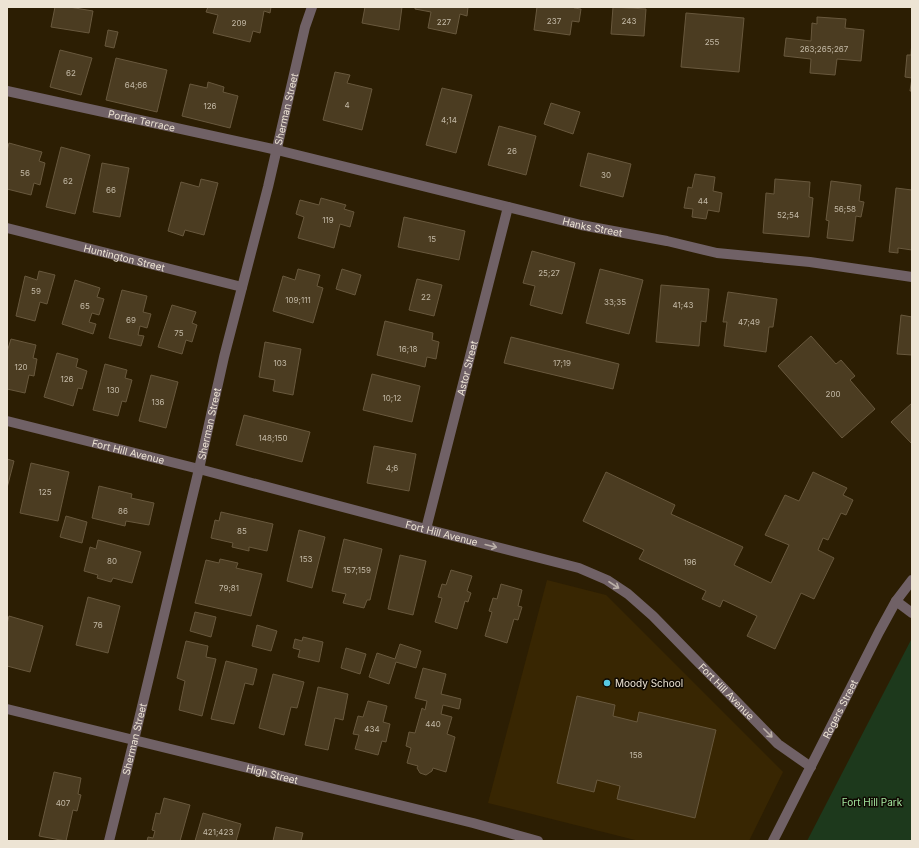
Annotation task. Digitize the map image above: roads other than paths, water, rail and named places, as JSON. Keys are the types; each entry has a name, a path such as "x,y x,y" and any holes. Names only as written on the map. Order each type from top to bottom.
{"street":[{"name":"Sherman Street","path":"109,841 199,469 224,357 277,150 305,27 312,7"},
{"name":"Porter Terrace","path":"7,91 277,150"},
{"name":"Hanks Street","path":"277,150 508,208 581,225 667,241 717,253 810,262 912,277"},
{"name":"Astor Street","path":"426,529 508,208"},
{"name":"Huntington Street","path":"7,228 242,287"},
{"name":"Fort Hill Avenue","path":"7,421 199,469 579,568 607,580 628,594 653,616 778,744 811,767"},
{"name":"Rogers Street","path":"773,841 879,632 896,601 912,580"},
{"path":"896,601 912,613"},
{"name":"High Street","path":"7,708 473,823 538,841"}],"place":[{"name":"Moody School","path":"607,683"}],"park label":[{"name":"Fort Hill Park","path":"872,802"}]}
